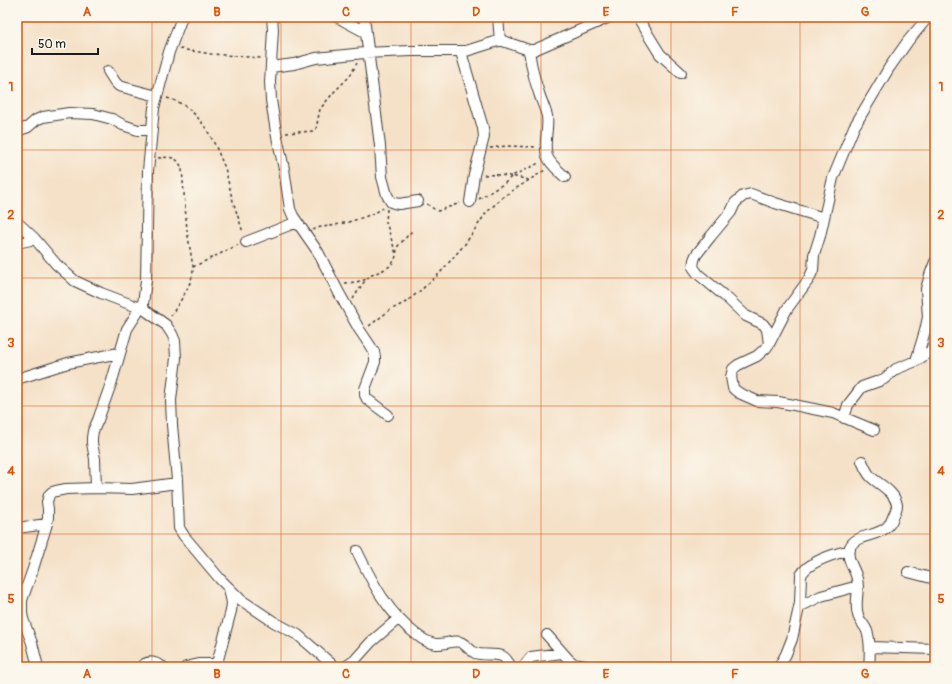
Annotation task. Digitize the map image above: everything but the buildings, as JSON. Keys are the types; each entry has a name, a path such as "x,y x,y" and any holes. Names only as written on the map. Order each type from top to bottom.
{"street":[{"path":"272,17 273,30 270,100 284,169 290,209 293,216 318,252 374,352 375,362 365,388 365,394 368,400 388,415"},
{"path":"337,17 365,32"},
{"path":"364,17 366,53 380,146 382,177 387,196 391,202 399,204 418,201"},
{"path":"498,17 500,41"},
{"path":"271,63 294,64 316,58 366,53 461,52 500,41 529,50 539,48 610,17"},
{"path":"637,17 660,54 681,73"},
{"path":"874,430 833,413 778,402 757,401 735,390 730,377 733,369 757,356 766,348 787,309 809,279 813,270 814,255 833,178 854,127 889,68 908,41 928,17"},
{"path":"96,488 95,459 92,443 93,431 112,381 127,328 142,306 146,281 148,171 154,108 179,18"},
{"path":"529,50 531,67 547,118 548,128 546,154 550,162 565,177"},
{"path":"461,52 483,128 484,137 474,175 470,202"},
{"path":"108,71 119,86 157,96"},
{"path":"17,131 28,127 36,120 43,117 69,113 93,114 138,130 152,130"},
{"path":"769,344 767,329 763,324 746,316 692,267 696,255 731,212 735,204 743,196 751,194 824,218"},
{"path":"17,222 35,239 56,264 75,281 101,293 142,306 145,310 166,325 175,341 176,358 171,400 179,528 188,542 241,600 298,635 335,667"},
{"path":"246,242 297,222"},
{"path":"17,243 35,239"},
{"path":"916,361 931,317 926,290 935,262"},
{"path":"131,321 156,318"},
{"path":"844,418 848,405 862,387 884,379 896,369 916,361 935,348"},
{"path":"17,379 68,363 119,353"},
{"path":"862,461 868,473 890,491 897,504 897,508 888,526 876,534 860,538 851,545 850,550 849,557 858,586 856,602 858,615 867,630 870,647 869,667"},
{"path":"38,667 32,643 20,619 22,613 22,600 47,524 47,498 52,492 66,489 132,488 177,483"},
{"path":"17,528 47,524"},
{"path":"779,667 792,639 799,607 801,575 815,563 832,555 850,550"},
{"path":"357,551 367,573 388,608 409,630 430,643 437,644 461,642 475,653 503,657 512,667"},
{"path":"908,572 935,579"},
{"path":"799,607 821,596 858,586"},
{"path":"186,667 199,664 217,666 231,611 232,604 229,588"},
{"path":"346,667 354,661 371,642 398,619"},
{"path":"547,635 563,654 574,664 584,667"},
{"path":"870,647 935,649"},
{"path":"523,667 531,657 563,654"},
{"path":"563,654 565,667"},
{"path":"141,667 150,662 163,667"}],"path":[{"path":"200,17 209,19 213,17"},
{"path":"170,48 271,63"},
{"path":"276,133 314,130 317,126 320,109 350,76 354,67 366,53"},
{"path":"157,96 171,99 190,110 208,131 216,146 224,167 246,242 193,267"},
{"path":"482,148 507,146 546,148"},
{"path":"150,158 175,158 180,164 187,230 194,272 192,279 166,325"},
{"path":"418,201 425,203 438,211 464,202 470,202 490,193 505,183 512,176 550,162"},
{"path":"362,333 371,323 390,310 406,302 439,274 465,244 486,213 504,196 530,180 550,162"},
{"path":"474,175 492,174 530,180"},
{"path":"306,234 318,228 342,224 372,214 382,210 387,205 386,222 396,256"},
{"path":"334,282 356,282 380,272 393,263 398,246 412,231"},
{"path":"348,308 367,278"}]}
